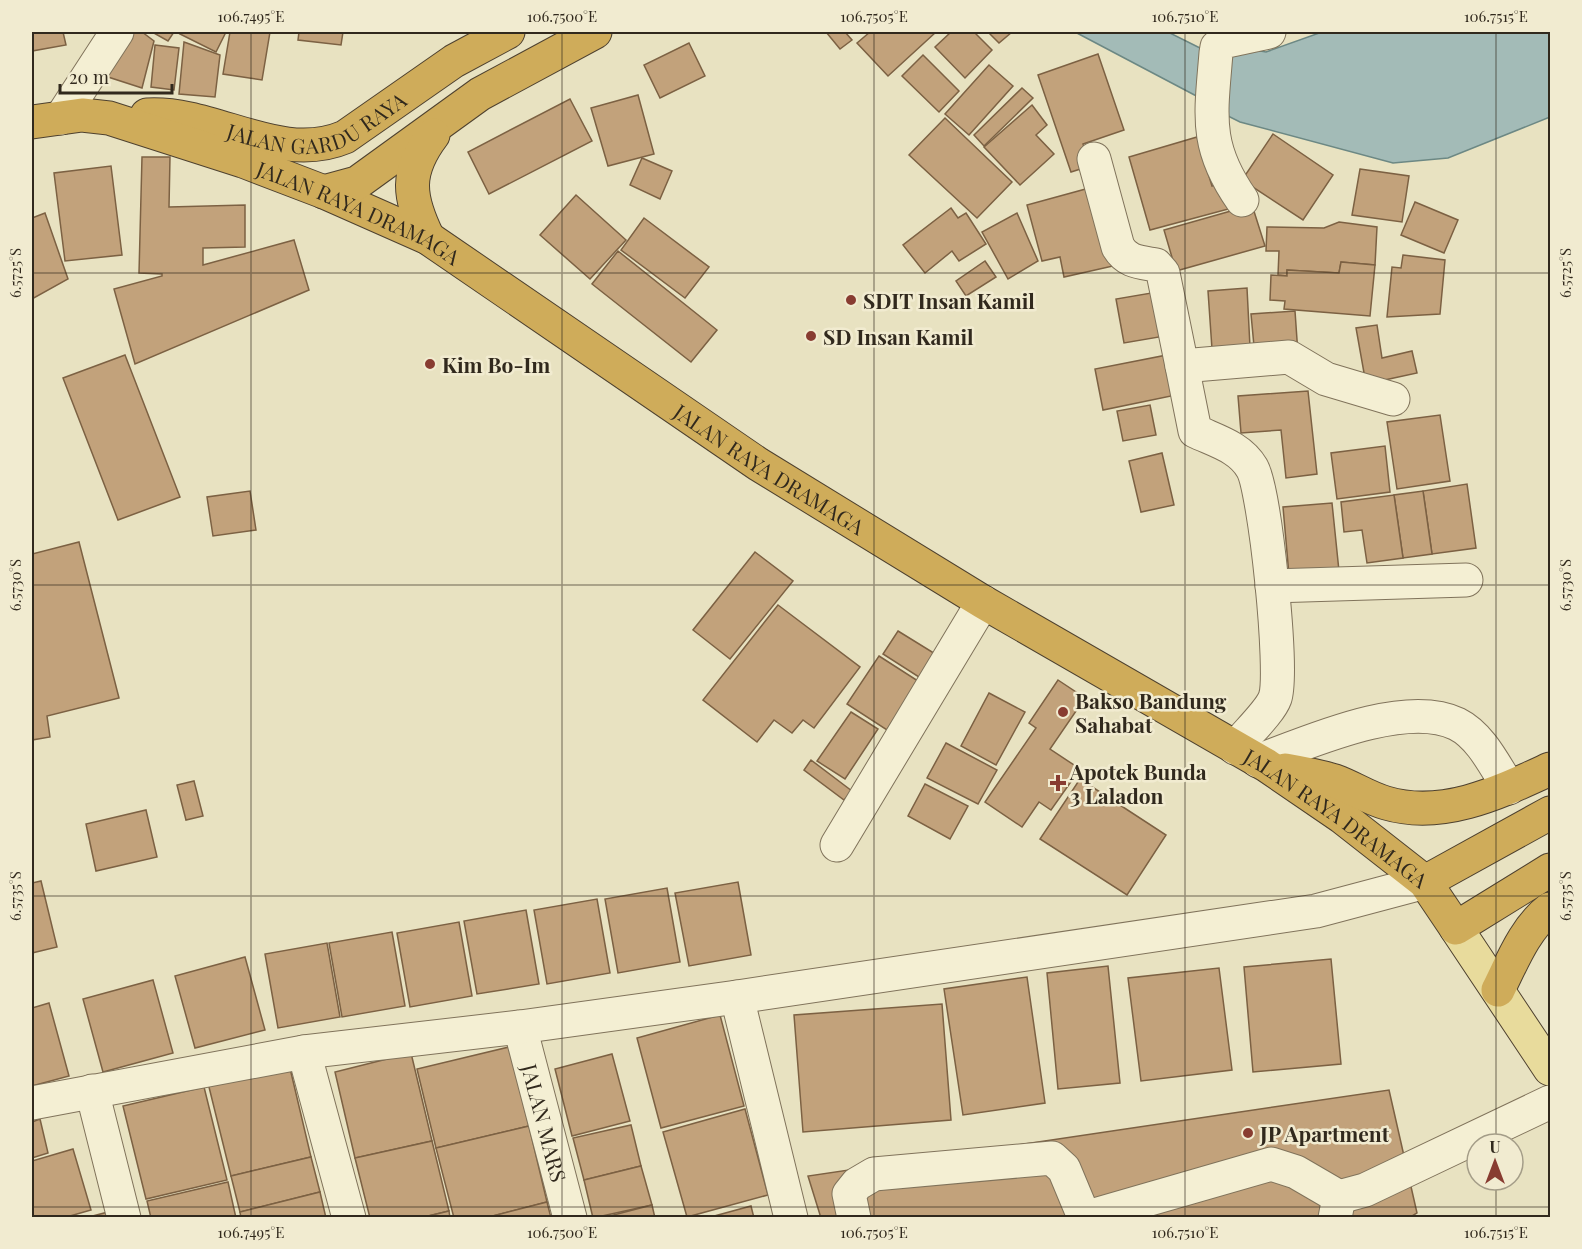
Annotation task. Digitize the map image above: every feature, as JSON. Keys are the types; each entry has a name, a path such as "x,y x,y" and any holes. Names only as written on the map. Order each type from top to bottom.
{"highway":[{"name":"JALAN GARDU RAYA","path":"110,118 165,114 217,124 280,145 332,142 345,137 454,61 508,32"},
{"path":"324,192 357,183 480,94 595,32"},
{"name":"JALAN RAYA DRAMAGA","path":"46,120 82,115 110,118 243,161 324,192 428,238 758,464 983,602 1253,758 1342,817 1425,882 1456,928"},
{"path":"428,238 413,204 413,171 419,154 447,116"},
{"path":"1253,758 1336,781 1387,803 1416,807 1460,804 1509,788 1551,769"},
{"path":"1425,882 1551,813"},
{"path":"1456,928 1551,870"},
{"path":"1498,990 1520,946 1541,916 1551,909"}],"main road":[{"path":"1456,928 1551,1069"}],"street":[{"path":"46,120 117,32"},
{"path":"1242,200 1228,181 1217,156 1212,136 1211,114 1219,42 1269,32"},
{"path":"1094,159 1118,247 1124,257 1133,261 1156,264 1163,273 1196,431 1223,443 1253,469 1272,586 1279,669 1275,699 1253,758"},
{"path":"1182,366 1289,357 1326,379 1393,399"},
{"path":"1272,586 1466,580"},
{"path":"837,845 983,602"},
{"path":"1253,758 1342,730 1404,717 1435,717 1459,725 1480,743 1509,788"},
{"path":"32,1103 304,1052 520,1027 737,997 1316,911 1425,882"},
{"path":"737,997 791,1218"},
{"name":"JALAN MARS","path":"520,1027 570,1218"},
{"path":"304,1052 349,1218"},
{"path":"92,1091 124,1218"},
{"path":"854,1218 849,1194 857,1184 874,1174 1052,1158 1064,1169 1084,1217 1271,1164 1296,1172 1337,1207 1365,1190 1551,1102"}],"water":[{"path":"1075,32 1168,32 1212,54 1204,100"},
{"path":"1322,32 1550,32 1550,117 1448,158 1393,163 1240,122 1218,111 1225,45 1266,52"}],"building":[{"path":"32,32 63,32 66,45 32,51"},
{"path":"134,32 142,32 154,41 142,88 105,76"},
{"path":"152,32 174,32 168,41"},
{"path":"182,32 226,32 216,52 180,34"},
{"path":"230,32 270,32 262,80 223,74"},
{"path":"299,32 343,32 341,45 298,40"},
{"path":"826,32 845,32 852,40 840,49"},
{"path":"870,32 936,32 888,76 857,43"},
{"path":"951,32 974,32 992,50 965,78 935,47"},
{"path":"988,32 1012,32 999,43"},
{"path":"184,42 220,55 215,97 179,94"},
{"path":"689,43 705,76 660,98 644,65"},
{"path":"155,45 179,48 174,90 151,87"},
{"path":"1098,54 1124,130 1083,144 1090,166 1071,172 1038,75"},
{"path":"923,55 959,91 939,112 902,76"},
{"path":"989,65 1013,86 969,135 945,114"},
{"path":"1022,88 1033,98 984,146 974,135"},
{"path":"638,95 654,154 608,166 591,108"},
{"path":"570,99 592,141 489,194 468,152"},
{"path":"1032,105 1047,125 1036,135 1054,154 1020,185 984,147"},
{"path":"945,118 1012,182 977,218 909,155"},
{"path":"1273,134 1333,175 1303,220 1242,180"},
{"path":"1197,137 1212,186 1225,182 1232,208 1150,230 1129,157"},
{"path":"142,157 170,157 169,207 245,205 245,247 203,248 203,265 294,240 309,290 135,364 114,289 162,276 162,274 139,273"},
{"path":"642,158 672,171 660,199 630,185"},
{"path":"111,166 122,255 65,261 54,173"},
{"path":"1360,169 1409,176 1402,222 1352,215"},
{"path":"1093,187 1113,266 1064,277 1060,257 1042,261 1027,205"},
{"path":"576,195 626,240 590,279 540,235"},
{"path":"1415,202 1458,220 1444,253 1401,235"},
{"path":"1252,205 1265,246 1176,271 1164,230"},
{"path":"951,208 958,218 966,213 986,244 959,261 952,251 925,273 903,245"},
{"path":"45,213 68,279 32,299 32,218"},
{"path":"1017,213 1038,261 1008,279 982,232"},
{"path":"644,218 709,267 685,298 621,250"},
{"path":"1339,222 1377,227 1375,265 1341,262 1339,273 1287,270 1287,276 1278,275 1279,251 1266,251 1267,227 1324,228"},
{"path":"618,251 717,330 691,362 592,284"},
{"path":"1403,255 1445,260 1440,314 1387,317 1392,267 1401,268"},
{"path":"985,261 996,277 966,296 956,281"},
{"path":"1341,262 1375,265 1370,316 1284,309 1285,301 1270,300 1271,275 1287,276 1287,270 1339,273"},
{"path":"1247,288 1250,347 1212,349 1208,291"},
{"path":"1157,292 1165,336 1124,343 1116,299"},
{"path":"1295,311 1298,354 1255,357 1251,314"},
{"path":"1377,325 1382,358 1412,351 1417,373 1366,384 1356,328"},
{"path":"125,355 180,497 118,520 63,378"},
{"path":"1167,355 1176,395 1103,410 1095,369"},
{"path":"1308,391 1317,474 1286,478 1281,430 1241,433 1238,396"},
{"path":"1150,405 1156,435 1123,441 1117,411"},
{"path":"1440,415 1450,481 1397,489 1387,422"},
{"path":"1385,446 1390,492 1337,499 1331,453"},
{"path":"1162,453 1174,505 1141,512 1129,461"},
{"path":"1467,484 1476,548 1432,554 1423,491"},
{"path":"250,491 256,530 213,536 207,497"},
{"path":"1423,491 1432,554 1403,558 1394,495"},
{"path":"1394,495 1403,558 1367,563 1362,530 1344,532 1341,502"},
{"path":"1332,503 1339,571 1289,575 1283,507"},
{"path":"79,542 119,698 47,716 50,737 32,740 32,554"},
{"path":"755,552 793,581 730,659 693,630"},
{"path":"778,605 860,667 814,728 803,720 792,733 774,720 757,742 703,700"},
{"path":"898,631 937,655 922,679 883,654"},
{"path":"879,656 918,681 887,730 847,704"},
{"path":"1058,680 1085,698 1050,749 1080,769 1051,810 1039,802 1022,827 985,802 1036,728 1029,723"},
{"path":"989,693 1025,712 996,765 961,746"},
{"path":"851,712 878,729 845,779 817,761"},
{"path":"946,743 997,770 978,804 927,778"},
{"path":"811,760 852,791 844,800 804,770"},
{"path":"1080,779 1166,835 1127,895 1040,839"},
{"path":"194,781 203,816 186,820 177,785"},
{"path":"925,784 968,806 950,839 908,816"},
{"path":"146,810 157,857 96,871 86,824"},
{"path":"41,881 57,947 32,953 32,883"},
{"path":"738,882 751,955 689,966 675,893"},
{"path":"667,888 680,962 618,973 605,899"},
{"path":"597,899 610,973 547,984 534,910"},
{"path":"526,910 539,984 477,994 464,921"},
{"path":"459,922 472,996 410,1007 397,933"},
{"path":"392,932 405,1006 342,1017 329,943"},
{"path":"327,943 340,1017 278,1028 265,954"},
{"path":"245,957 265,1030 195,1048 175,976"},
{"path":"1331,959 1341,1064 1253,1072 1244,967"},
{"path":"1108,966 1120,1083 1058,1089 1047,973"},
{"path":"1219,968 1232,1070 1141,1081 1128,978"},
{"path":"1027,977 1045,1103 963,1115 944,989"},
{"path":"153,980 173,1053 103,1072 83,999"},
{"path":"49,1003 69,1076 32,1086 32,1008"},
{"path":"942,1004 951,1120 803,1132 794,1015"},
{"path":"720,1015 744,1106 661,1128 637,1038"},
{"path":"509,1047 529,1126 436,1148 417,1069"},
{"path":"411,1053 432,1141 355,1158 335,1072"},
{"path":"612,1054 630,1121 572,1136 555,1069"},
{"path":"289,1064 311,1157 231,1176 208,1083"},
{"path":"204,1087 227,1180 146,1199 123,1106"},
{"name":"JP Apartment","path":"1389,1090 1417,1213 1409,1218 821,1218 808,1176"},
{"path":"745,1109 768,1195 687,1217 663,1132"},
{"path":"40,1119 48,1153 32,1158 32,1122"},
{"path":"631,1125 641,1166 584,1180 573,1138"},
{"path":"529,1126 547,1202 485,1218 454,1218 436,1148"},
{"path":"432,1141 449,1211 420,1218 370,1218 355,1158"},
{"path":"73,1149 91,1210 63,1218 32,1218 32,1161"},
{"path":"311,1157 320,1192 240,1212 231,1176"},
{"path":"641,1166 652,1205 593,1218 584,1180"},
{"path":"228,1182 236,1218 151,1218 147,1201"},
{"path":"320,1192 326,1218 241,1218 240,1212"},
{"path":"547,1202 551,1218 485,1218"},
{"path":"652,1205 655,1218 602,1218"},
{"path":"751,1206 754,1218 707,1218"},
{"path":"449,1211 450,1218 420,1218"},
{"path":"108,1212 109,1218 85,1218"}],"place":[{"name":"SDIT Insan Kamil","path":"851,300"},
{"name":"SD Insan Kamil","path":"811,336"},
{"name":"Kim Bo-Im","path":"430,364"},
{"name":"Bakso Bandung Sahabat","path":"1063,712"},
{"name":"Apotek Bunda 3 Laladon","path":"1058,783"},
{"name":"JP Apartment","path":"1248,1133"}]}
